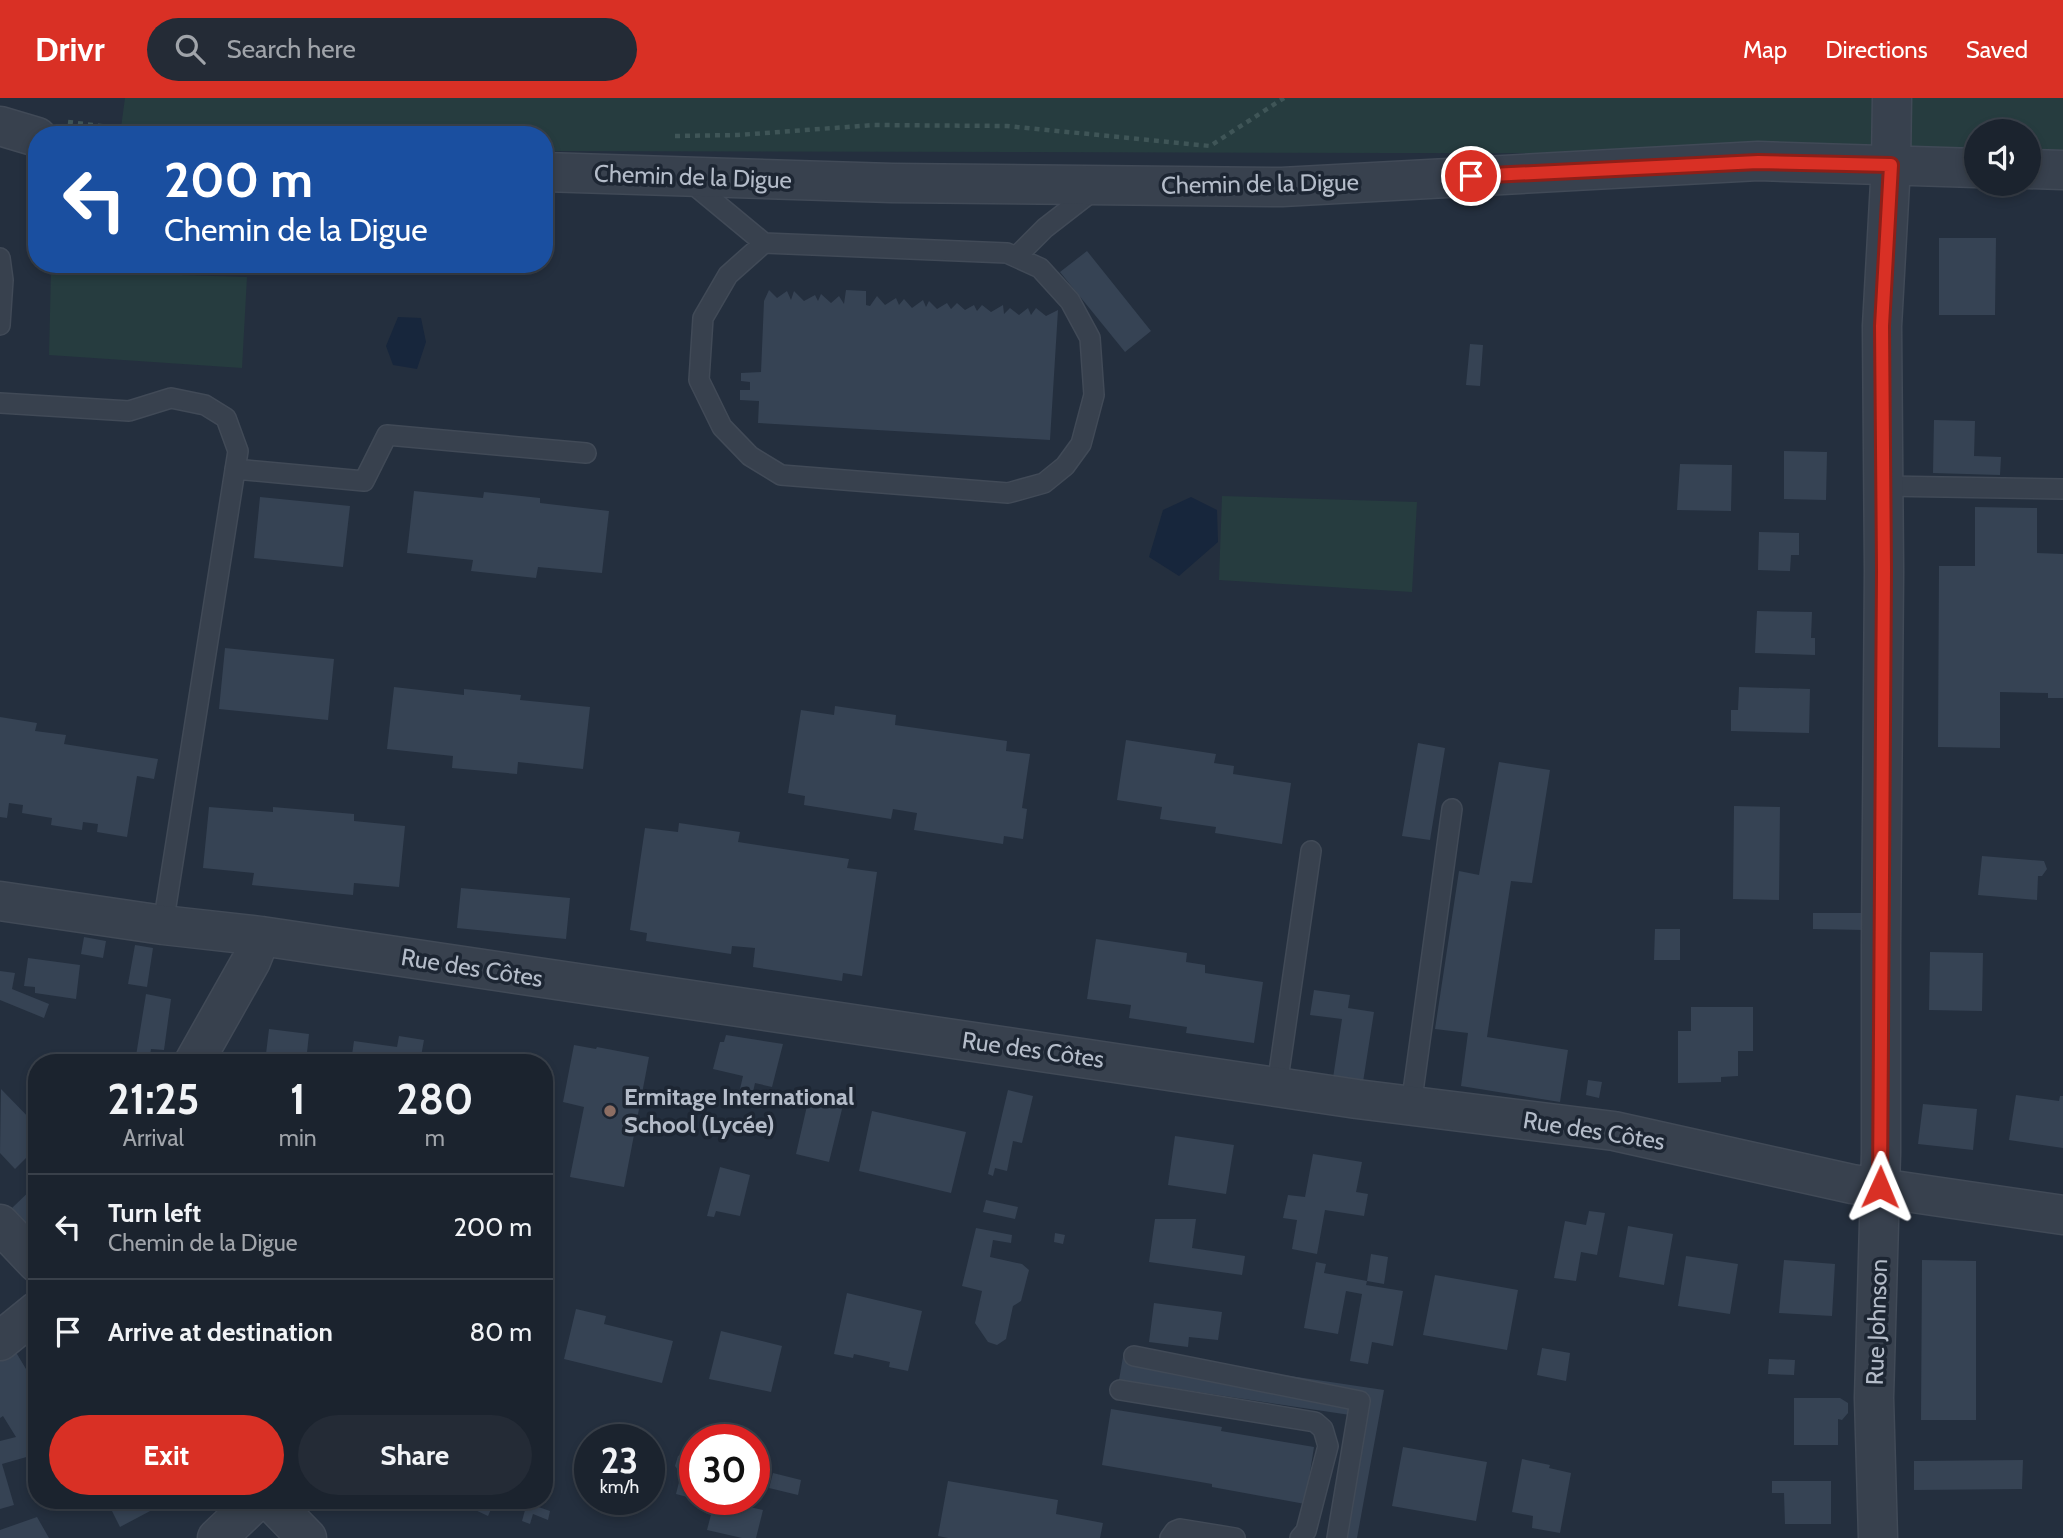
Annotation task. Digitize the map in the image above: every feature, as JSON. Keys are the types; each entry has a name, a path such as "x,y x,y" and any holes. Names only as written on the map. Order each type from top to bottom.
{"street":[{"name":"Rue Johnson","path":"1878,1538 1874,1398 1880,1187 1882,326 1892,98"},
{"path":"0,125 28,127"},
{"name":"Chemin de la Digue","path":"553,172 892,183 1282,187 1758,162 1964,168"},
{"path":"2041,169 2063,170"},
{"name":"Rue des Côtes","path":"0,901 163,925 261,936 1411,1106 1614,1130 1852,1184 2063,1215"},
{"path":"199,1054 251,961 261,936"},
{"path":"0,1224 28,1253"},
{"path":"0,1341 28,1318"},
{"path":"217,1538 248,1509"},
{"path":"279,1509 307,1538"}],"lane":[{"path":"684,177 764,243 1007,253 1040,268 1070,301 1090,338 1094,395 1081,444 1065,466 1044,484 1008,493 781,475 750,456 722,428 699,380 702,330 703,318 728,275 764,243"},
{"path":"1016,257 1045,228 1100,185"},
{"path":"0,258 3,280 0,325"},
{"path":"0,403 129,411 170,398 205,405 226,418 238,451 163,925"},
{"path":"235,469 364,481 387,435 586,453"},
{"path":"1883,486 2063,489"},
{"path":"1411,1106 1452,809"},
{"path":"1277,1086 1311,852"},
{"path":"1134,1356 1360,1401 1337,1538"},
{"path":"1120,1390 1315,1422 1323,1429 1328,1446 1306,1531 1300,1538"},
{"path":"1170,1538 1180,1529 1235,1538"}],"path":[{"path":"670,136 738,135 874,125 1007,126 1210,146 1284,98"}],"green space":[{"path":"125,98 2063,98 2063,158 2041,158 2041,119 1964,119 1964,156 553,151 553,126 121,126"},
{"path":"51,273 247,277 242,368 49,355"},
{"path":"1222,496 1417,502 1412,592 1219,580"}],"water":[{"path":"398,317 421,318 426,342 417,369 393,365 386,346"},
{"path":"1191,497 1217,510 1218,542 1179,576 1149,557 1163,510"}],"building":[{"path":"1939,238 1996,238 1995,315 1939,315"},
{"path":"1087,251 1151,331 1125,352 1060,272"},
{"path":"769,290 777,298 787,291 791,300 794,291 804,301 815,295 818,301 821,294 831,303 839,296 844,304 846,290 866,291 866,305 870,306 877,296 885,305 896,298 899,305 904,299 912,308 923,300 926,307 929,301 937,309 947,303 951,309 957,303 965,310 974,305 977,311 982,305 991,312 1003,305 1004,314 1010,308 1019,315 1028,308 1031,315 1036,308 1046,316 1058,310 1050,440 758,423 759,401 740,400 740,390 750,390 750,382 741,381 741,373 761,372 764,301"},
{"path":"1470,344 1483,345 1480,386 1466,385"},
{"path":"1934,420 1975,421 1974,456 2001,457 2000,475 1933,473"},
{"path":"1784,451 1827,452 1826,500 1784,499"},
{"path":"1680,464 1732,465 1731,511 1677,510"},
{"path":"414,491 483,498 484,492 540,498 540,503 609,511 602,573 538,567 536,578 471,571 473,560 407,553"},
{"path":"260,497 350,506 343,567 254,558"},
{"path":"1975,507 2037,508 2037,553 2063,554 2063,698 2048,698 2048,693 2000,692 2000,748 1938,747 1939,566 1975,566"},
{"path":"1759,532 1799,533 1799,555 1791,555 1790,571 1758,570"},
{"path":"1757,611 1812,612 1811,638 1815,638 1815,655 1755,653"},
{"path":"225,648 334,659 328,720 219,709"},
{"path":"394,687 464,695 464,689 521,695 520,700 590,707 583,769 518,762 517,774 452,768 453,756 387,749"},
{"path":"1739,687 1810,689 1809,733 1731,731 1731,710 1738,710"},
{"path":"835,706 896,715 895,725 1007,741 1006,751 1030,754 1022,808 1027,809 1023,839 1004,836 1003,844 914,830 917,813 893,809 891,819 804,805 805,796 788,793 801,710 834,715"},
{"path":"0,717 37,723 35,731 66,735 64,744 158,759 154,779 137,776 127,837 97,832 98,824 83,822 82,830 51,825 52,818 22,813 23,805 9,803 7,818 0,817"},
{"path":"1126,740 1216,754 1214,763 1234,766 1233,774 1291,783 1282,844 1215,833 1216,827 1160,819 1162,807 1117,800"},
{"path":"1418,743 1445,748 1430,840 1402,836"},
{"path":"1499,762 1550,770 1532,883 1511,881 1487,1037 1568,1050 1560,1102 1461,1086 1468,1033 1435,1029 1459,871 1479,875"},
{"path":"1734,806 1780,807 1779,900 1733,899"},
{"path":"209,807 273,812 273,807 354,814 354,821 405,826 399,887 354,883 353,895 252,885 254,873 203,868"},
{"path":"679,823 740,832 738,842 849,859 847,868 877,872 862,976 843,973 842,981 753,967 755,948 732,946 731,954 646,941 647,933 630,930 645,828 678,832"},
{"path":"1982,856 2044,861 2047,869 2042,876 2038,876 2037,900 1978,895"},
{"path":"461,888 570,898 566,939 457,928"},
{"path":"1813,913 1864,913 1864,930 1813,929"},
{"path":"1655,929 1680,929 1680,960 1654,960"},
{"path":"84,937 106,941 103,958 81,954"},
{"path":"1096,939 1187,953 1186,962 1205,965 1205,973 1263,982 1254,1043 1186,1033 1187,1027 1129,1018 1131,1005 1087,999"},
{"path":"135,945 153,948 147,987 128,984"},
{"path":"1930,952 1983,953 1982,1011 1929,1010"},
{"path":"28,958 80,965 76,999 35,993 35,987 24,986"},
{"path":"0,971 15,973 12,989 49,1004 44,1018 0,1000"},
{"path":"1314,990 1350,995 1348,1008 1374,1012 1363,1082 1333,1078 1342,1019 1310,1015"},
{"path":"146,994 171,999 164,1050 151,1049 150,1054 136,1054"},
{"path":"1691,1007 1753,1007 1753,1051 1738,1051 1738,1076 1721,1077 1721,1082 1678,1083 1678,1031 1691,1031"},
{"path":"269,1029 309,1034 307,1054 266,1054"},
{"path":"726,1035 783,1044 772,1087 755,1083 753,1092 740,1089 743,1076 713,1069 720,1042 724,1042"},
{"path":"399,1036 424,1040 421,1054 352,1054 354,1041 397,1047"},
{"path":"574,1045 649,1057 624,1187 570,1177 584,1107 563,1102"},
{"path":"1588,1080 1602,1082 1599,1098 1586,1095"},
{"path":"1,1089 28,1117 28,1156 15,1169 0,1153"},
{"path":"1008,1090 1033,1096 1022,1143 1013,1141 1007,1171 995,1168 993,1176 988,1174"},
{"path":"2016,1095 2059,1101 2060,1096 2063,1096 2063,1148 2009,1140"},
{"path":"809,1097 843,1105 829,1162 796,1154"},
{"path":"1923,1104 1977,1109 1973,1150 1918,1144"},
{"path":"872,1111 966,1132 951,1193 859,1171"},
{"path":"1175,1136 1234,1145 1226,1194 1168,1185"},
{"path":"1313,1154 1362,1162 1356,1192 1368,1194 1364,1216 1325,1210 1317,1254 1292,1249 1297,1220 1283,1218 1288,1195 1305,1197"},
{"path":"720,1167 750,1175 740,1216 716,1211 714,1217 707,1216"},
{"path":"28,1193 28,1225 12,1208"},
{"path":"986,1200 1018,1207 1015,1219 983,1212"},
{"path":"1589,1211 1605,1213 1597,1255 1581,1252 1576,1281 1554,1278 1565,1221 1586,1225"},
{"path":"1155,1219 1196,1219 1192,1248 1245,1256 1242,1275 1149,1262"},
{"path":"1628,1226 1673,1234 1664,1285 1619,1277"},
{"path":"976,1228 1012,1235 1011,1243 993,1240 990,1257 1022,1264 1029,1270 1021,1301 1013,1306 1006,1339 997,1345 988,1342 975,1323 982,1291 962,1286"},
{"path":"1055,1233 1065,1235 1063,1244 1054,1242"},
{"path":"1371,1254 1388,1257 1384,1284 1367,1281"},
{"path":"1686,1256 1738,1264 1730,1314 1678,1306"},
{"path":"1784,1260 1835,1264 1832,1316 1779,1313"},
{"path":"1922,1260 1976,1261 1976,1420 1921,1420"},
{"path":"1316,1262 1326,1264 1324,1273 1367,1281 1366,1285 1403,1291 1393,1346 1372,1342 1368,1364 1350,1361 1362,1294 1346,1291 1338,1334 1304,1328"},
{"path":"1435,1275 1518,1290 1507,1350 1423,1335"},
{"path":"847,1293 922,1311 908,1371 889,1367 890,1362 854,1354 853,1358 834,1354"},
{"path":"1154,1303 1222,1312 1218,1340 1189,1337 1188,1347 1149,1342"},
{"path":"576,1309 606,1316 604,1324 673,1341 662,1383 564,1359"},
{"path":"721,1331 782,1346 771,1392 709,1379"},
{"path":"1542,1348 1570,1353 1566,1381 1537,1375"},
{"path":"14,1349 28,1372 28,1457 2,1464 14,1505 0,1509 0,1441 16,1437 3,1416 0,1418 0,1361"},
{"path":"1124,1351 1384,1390 1357,1538 1327,1538 1350,1415 1119,1380"},
{"path":"1769,1359 1795,1360 1794,1375 1768,1374"},
{"path":"1794,1398 1840,1398 1848,1403 1848,1413 1842,1420 1838,1419 1838,1445 1794,1445"},
{"path":"1111,1409 1222,1427 1221,1431 1314,1447 1305,1504 1102,1465"},
{"path":"1403,1447 1487,1462 1476,1521 1392,1506"},
{"path":"679,1455 679,1471 675,1466"},
{"path":"1522,1459 1571,1473 1560,1533 1532,1528 1533,1516 1512,1512"},
{"path":"2023,1460 2022,1489 1914,1490 1914,1461"},
{"path":"773,1473 801,1480 798,1495 770,1488"},
{"path":"948,1481 1058,1500 1056,1514 1103,1523 1100,1538 938,1536"},
{"path":"1772,1481 1831,1481 1831,1524 1785,1524 1784,1493 1772,1493"},
{"path":"116,1509 152,1510 120,1527 112,1511"},
{"path":"473,1509 491,1509 488,1516"},
{"path":"525,1509 550,1511 548,1520 533,1514 530,1524 522,1521"},
{"path":"711,1515 762,1515 756,1538 742,1538 707,1530"},
{"path":"37,1517 49,1538 0,1538 0,1530"}],"place":[{"name":"Ermitage International School (Lycée)","path":"610,1111"}],"route":[{"path":"1471,176 1758,162 1891,165 1882,326 1884,570 1880,1187"}]}
